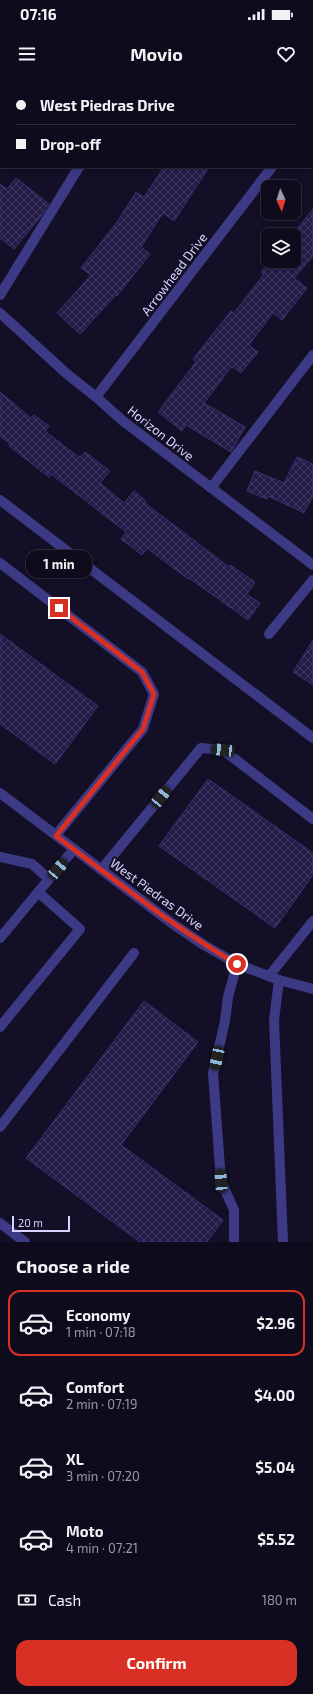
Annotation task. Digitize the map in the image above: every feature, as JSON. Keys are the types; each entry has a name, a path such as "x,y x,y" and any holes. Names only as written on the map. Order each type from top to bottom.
{"street":[{"path":"0,295 78,168"},
{"name":"Arrowhead Drive","path":"96,397 271,168"},
{"name":"Horizon Drive","path":"0,313 67,374 123,421 313,565"},
{"path":"211,488 313,355"},
{"path":"0,500 313,738"},
{"path":"0,563 142,672 154,694 143,729 56,836"},
{"path":"269,634 313,580"},
{"path":"101,870 201,748 223,750 313,819"},
{"name":"West Piedras Drive","path":"0,793 173,924 204,945 237,964 274,978 313,989"},
{"path":"0,938 74,849"},
{"path":"0,858 32,864 49,879"},
{"path":"0,1028 80,930 38,892"},
{"path":"283,1242 274,1020 274,978 313,921"},
{"path":"0,1127 134,953"},
{"path":"234,1242 234,1210 221,1181 214,1073 225,1021 228,997 237,964"},
{"path":"0,1223 25,1242"}],"building":[{"path":"163,168 208,168 174,221 163,213 141,247 150,254 117,296 116,295 80,334 57,313 91,275 81,268 117,222 136,192 144,197"},
{"path":"16,178 49,204 42,215 14,249 0,238 0,184 7,189"},
{"path":"313,209 313,256 294,278 307,288 282,320 273,313 249,345 258,352 241,373 232,366 204,403 245,427 231,452 186,425 182,431 158,412 196,362 193,359 231,311 234,313 264,274 261,272 264,268 301,268 301,228 298,228"},
{"path":"0,392 31,418 34,415 49,426 45,431 80,458 85,452 110,471 100,483 124,503 134,491 146,501 145,503 229,567 230,565 255,582 247,594 260,603 248,620 189,578 188,579 147,548 142,555 121,539 126,532 51,474 49,477 9,446 10,444 0,436"},
{"path":"297,457 313,464 313,496 304,513 268,496 267,499 247,491 255,471 284,483"},
{"path":"0,634 98,706 55,764 0,724"},
{"path":"313,640 313,685 293,672"},
{"path":"208,779 313,853 313,875 275,928 159,846"},
{"path":"144,1001 198,1042 121,1145 223,1220 207,1242 140,1242 26,1158"}],"route":[{"path":"59,608 142,672 154,694 143,729 56,836 173,924 204,945 237,964"}]}
